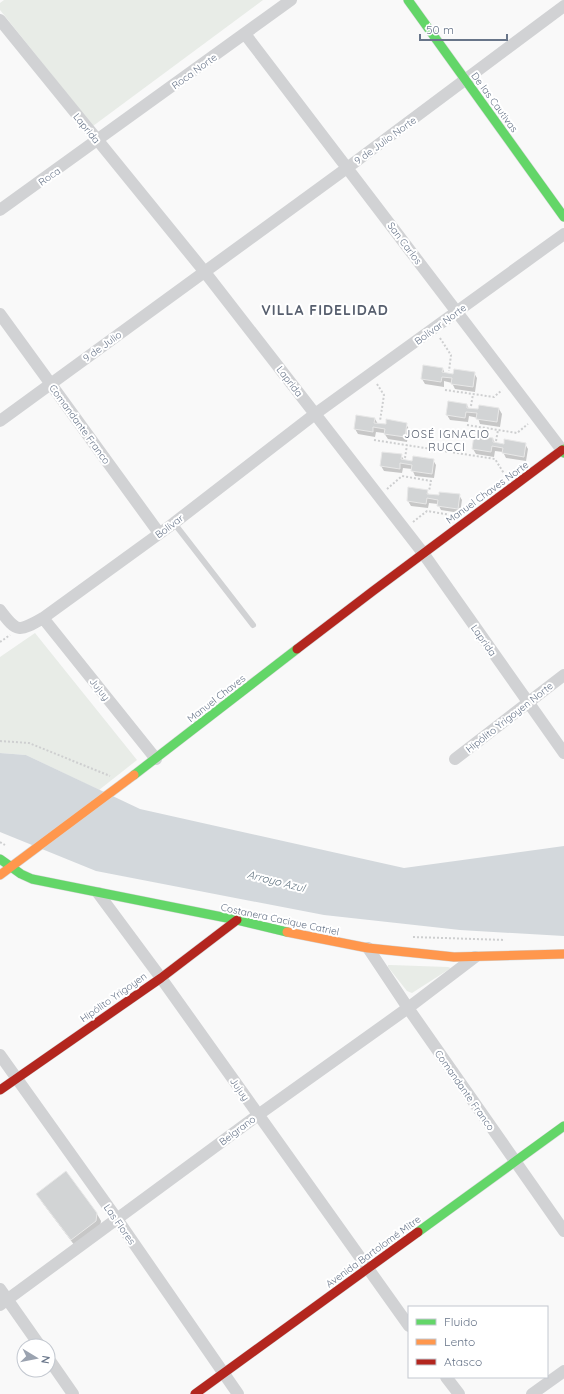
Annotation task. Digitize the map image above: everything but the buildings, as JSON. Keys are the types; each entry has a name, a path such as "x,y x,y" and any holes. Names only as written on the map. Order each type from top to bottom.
{"main road":[{"name":"De las Cautivas","path":"408,0 564,217"},
{"name":"Manuel Chaves Norte","path":"423,553 563,450"},
{"name":"Manuel Chaves","path":"0,876 126,782 423,553"},
{"name":"Costanera Cacique Catriel","path":"0,860 21,874 32,879 368,948 454,957 564,954"},
{"name":"Hipólito Yrigoyen","path":"0,1090 161,978 237,920"},
{"name":"Avenida Bartolomé Mitre","path":"195,1394 223,1373 372,1276 521,1169 564,1126"}],"street":[{"name":"Roca Norte","path":"97,141 291,0"},
{"name":"9 de Julio Norte","path":"204,271 347,168 564,6"},
{"name":"Laprida","path":"0,20 204,271 423,553 564,753"},
{"name":"San Carlos","path":"245,34 537,418 563,450"},
{"name":"Roca","path":"0,210 97,141"},
{"name":"Bolívar Norte","path":"315,414 564,234"},
{"name":"9 de Julio","path":"0,421 204,271"},
{"name":"Comandante Franco","path":"0,314 159,533"},
{"name":"Bolívar","path":"0,610 10,623 19,629 26,628 43,618 174,523 315,414"},
{"name":"Jujuy","path":"43,618 156,759"},
{"name":"Hipólito Yrigoyen Norte","path":"455,759 564,674"},
{"name":"Jujuy","path":"98,893 161,978 408,1325"},
{"name":"Comandante Franco","path":"368,948 408,1008 564,1231"},
{"name":"Belgrano","path":"4,1302 258,1115 408,1008 475,957"},
{"name":"Las Flores","path":"0,1055 117,1219 238,1394"},
{"path":"0,1289 4,1302 33,1338"},
{"path":"56,1370 73,1394"},
{"path":"532,1394 564,1371"},
{"path":"447,1378 459,1394"}],"lane":[{"path":"174,523 253,625"}],"path":[{"path":"434,329 451,355 449,371"},
{"path":"371,374 384,395 380,421"},
{"path":"445,390 494,397 511,383"},
{"path":"471,406 473,394"},
{"path":"467,425 517,433 537,418"},
{"path":"496,441 498,430"},
{"path":"374,440 495,459 514,487"},
{"path":"405,458 407,445"},
{"path":"379,496 402,476 431,481 429,492"},
{"path":"404,530 427,511 464,517 467,521"},
{"path":"0,741 29,743 126,782"},
{"path":"0,842 10,848 22,859"},
{"path":"407,937 510,940"}],"shaded area":[{"path":"4,0 263,0 93,126 0,10 0,3"},
{"path":"35,633 137,760 99,790 26,755 0,753 0,657"},
{"path":"388,965 451,968 412,993 407,991"}],"water":[{"name":"Arroyo Azul","path":"0,753 26,755 140,809 404,868 564,846 564,936 460,930 324,915 96,871 0,832"}],"traffic: fast":[{"path":"408,0 564,217"},
{"path":"564,449 562,450 564,453"},
{"path":"134,775 297,649"},
{"path":"0,859 21,874 32,879 237,920 287,932"},
{"path":"418,1232 564,1126"}],"traffic: slow":[{"path":"0,875 134,775"},
{"path":"287,932 368,948 454,957 564,954"}],"traffic: jam":[{"path":"297,649 562,450"},
{"path":"0,1090 161,978 237,920"},
{"path":"195,1394 418,1232"}],"district":[{"name":"VILLA FIDELIDAD","path":"325,310"},
{"name":"JOSÉ IGNACIO RUCCI","path":"447,440"}]}
